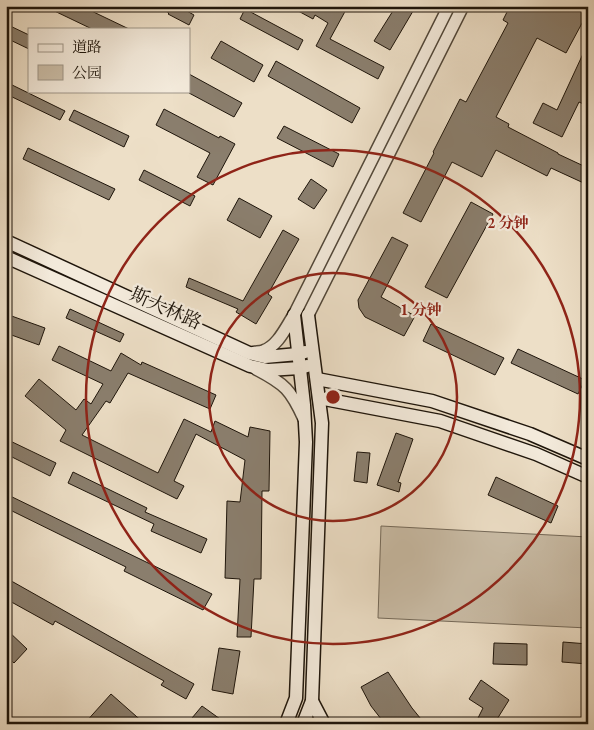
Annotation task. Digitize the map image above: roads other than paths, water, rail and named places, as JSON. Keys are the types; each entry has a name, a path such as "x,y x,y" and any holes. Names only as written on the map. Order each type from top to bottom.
{"main road":[{"name":"斯大林路","path":"6,241 268,370 300,368 315,364"},
{"name":"斯大林路","path":"6,257 250,360 298,354 313,350"},
{"path":"286,724 296,698 306,442 306,423 294,315"},
{"path":"305,722 312,701 322,444 322,423 308,315"},
{"path":"317,379 432,402 530,434 588,459"},
{"path":"319,398 440,421 536,454 588,478"},
{"path":"312,701 324,724"},
{"path":"292,706 305,722"}],"street":[{"path":"306,423 296,401 287,389 250,360 272,346 294,315 449,6"},
{"path":"308,315 463,6"}]}
